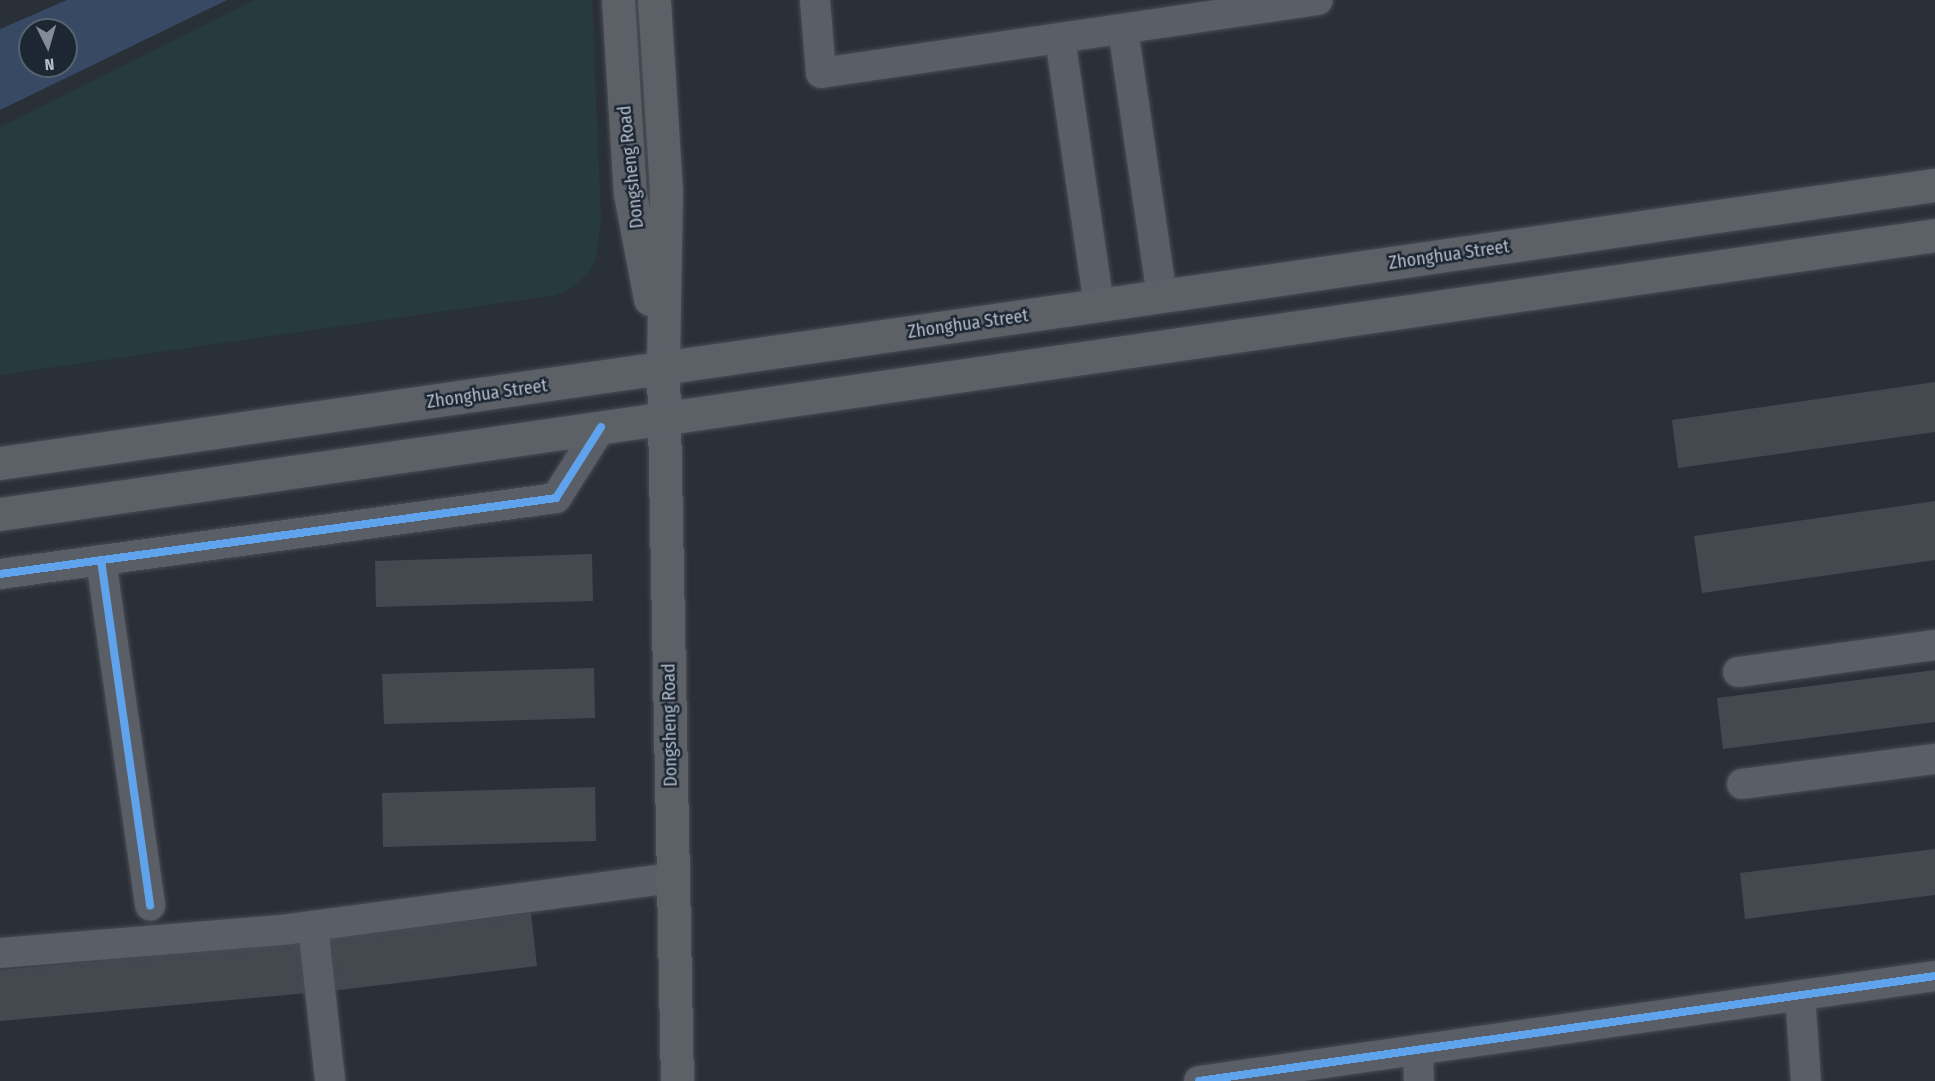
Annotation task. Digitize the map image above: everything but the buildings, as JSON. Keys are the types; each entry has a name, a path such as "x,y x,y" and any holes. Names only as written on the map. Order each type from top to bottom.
{"main road":[{"name":"Dongsheng Road","path":"618,0 630,194 663,368"},
{"name":"Dongsheng Road","path":"654,0 666,191 663,368 677,1081"},
{"name":"Zhonghua Street","path":"0,463 1935,185"},
{"path":"0,514 1935,235"}],"street":[{"path":"815,0 820,73 1318,0"},
{"path":"1123,29 1162,296"},
{"path":"1060,38 1099,305"},
{"path":"0,574 556,498 601,427"},
{"path":"101,560 150,906"},
{"path":"1738,672 1935,645"},
{"path":"1742,784 1935,759"},
{"path":"0,953 313,926 673,878"},
{"path":"313,926 330,1081"},
{"path":"1199,1081 1419,1067 1800,996 1935,976"},
{"path":"1800,996 1806,1081"}],"green space":[{"path":"254,0 592,0 601,219 596,259 589,272 574,286 557,295 0,375 0,127"}],"water":[{"path":"67,0 227,0 78,72 78,18 25,18"},
{"path":"18,21 18,78 66,78 0,110 0,29"}],"cycle path":[{"path":"0,574 556,498 601,427"},
{"path":"101,560 150,906"},
{"path":"1199,1081 1935,976"}]}
